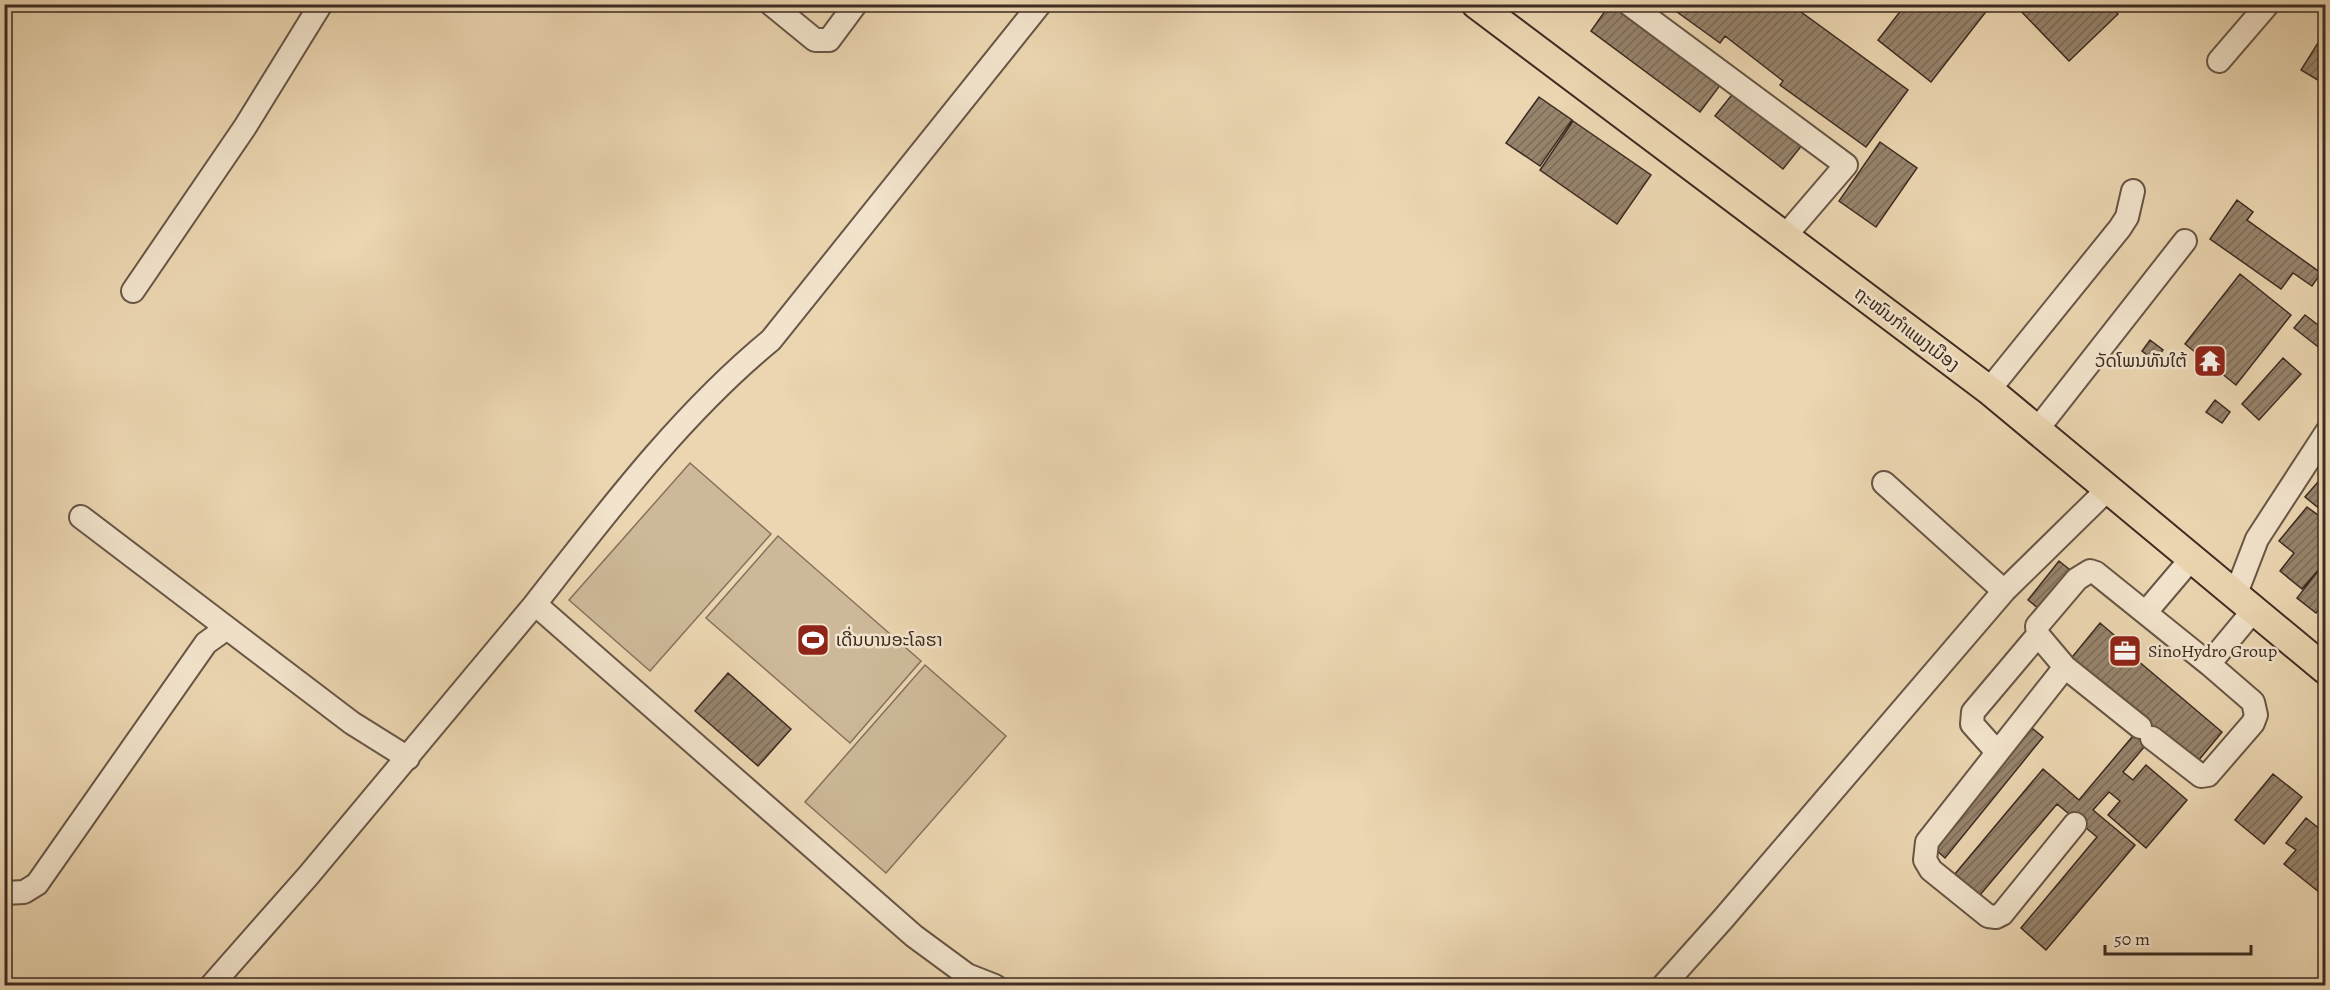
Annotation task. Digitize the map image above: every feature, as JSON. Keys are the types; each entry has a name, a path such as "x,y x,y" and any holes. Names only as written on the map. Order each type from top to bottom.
{"main road":[{"name":"ຖະໜົນກຳແພງເມືອງ","path":"1476,4 1989,390 2325,670"}],"street":[{"path":"133,291 245,127 321,4"},
{"path":"771,4 815,40 829,40 855,5"},
{"path":"211,986 408,758 638,476 702,402 732,372 771,340 1040,4"},
{"path":"1629,4 1846,165 1785,236"},
{"path":"2219,61 2268,4"},
{"path":"1989,390 2120,228 2127,217 2133,191"},
{"path":"2036,431 2185,241"},
{"path":"2209,664 2244,604 2257,539 2325,433"},
{"path":"1884,483 2004,591"},
{"path":"1663,986 1724,919 2004,591 2108,489"},
{"path":"81,517 352,723 408,758"},
{"path":"2146,612 2191,559"},
{"path":"2090,571 2096,573 2146,612 2253,702 2256,714 2253,723 2208,775 2201,776 2065,667 2038,635 2037,626 2077,579 2090,571"},
{"path":"535,604 914,936 967,975 995,986"},
{"path":"4,893 24,892 37,884 206,643 227,628"},
{"path":"1997,752 1972,724 1973,712 2038,635"},
{"path":"2065,667 1927,842 1925,860 1931,870 1988,916 1996,918 2002,914 2075,825"}],"shaded area":[{"path":"690,463 771,534 650,671 569,600"},
{"name":"ເດີ່ນບານອະໂລຮາ","path":"778,536 921,661 850,743 706,618"},
{"path":"925,665 1006,736 886,873 805,802"}],"building":[{"path":"1610,4 1622,4 1724,80 1700,112 1591,31"},
{"path":"1666,4 1790,4 1908,90 1866,147 1780,85 1783,81 1725,36 1720,43"},
{"path":"1906,4 1992,4 1931,82 1878,40"},
{"path":"2014,4 2108,4 2118,14 2069,61"},
{"path":"2326,30 2326,85 2301,70"},
{"path":"1735,91 1802,145 1783,169 1715,116"},
{"path":"1539,97 1572,120 1540,166 1506,143"},
{"path":"1573,121 1651,175 1617,224 1540,170"},
{"path":"1880,142 1917,168 1876,227 1839,201"},
{"path":"2237,200 2253,212 2247,220 2321,273 2312,286 2293,273 2281,289 2210,239"},
{"path":"2240,274 2291,315 2236,385 2185,344"},
{"path":"2305,315 2326,331 2326,353 2294,328"},
{"path":"2150,340 2163,350 2155,361 2142,351"},
{"path":"2283,358 2301,374 2259,420 2242,404"},
{"path":"2215,400 2230,412 2222,423 2206,412"},
{"path":"2326,464 2326,480 2318,474"},
{"path":"2318,482 2326,488 2326,514 2305,497"},
{"path":"2307,507 2326,521 2326,561 2302,589 2280,571 2294,553 2279,541"},
{"path":"2059,561 2074,573 2043,612 2028,600"},
{"path":"2322,566 2326,569 2326,601 2316,613 2297,598"},
{"path":"2100,623 2140,657 2137,660 2222,732 2193,767 2155,734 2123,772 2133,780 2146,765 2187,800 2146,848 2108,815 2120,801 2109,792 2093,810 2135,845 2046,950 2021,928 2097,837 2057,804 1980,895 1955,874 2043,769 2079,800 2143,724 2069,661"},
{"path":"728,673 791,729 758,766 695,711"},
{"path":"2032,728 2043,737 1945,858 1935,849"},
{"path":"2273,774 2302,797 2264,844 2235,820"},
{"path":"2306,818 2326,834 2326,884 2319,892 2284,864 2296,850 2286,843"}],"place":[{"name":"ວັດໂພນທັນໃຕ້","path":"2210,361"},
{"name":"ເດີ່ນບານອະໂລຮາ","path":"813,640"},
{"name":"SinoHydro Group","path":"2125,651"}]}
